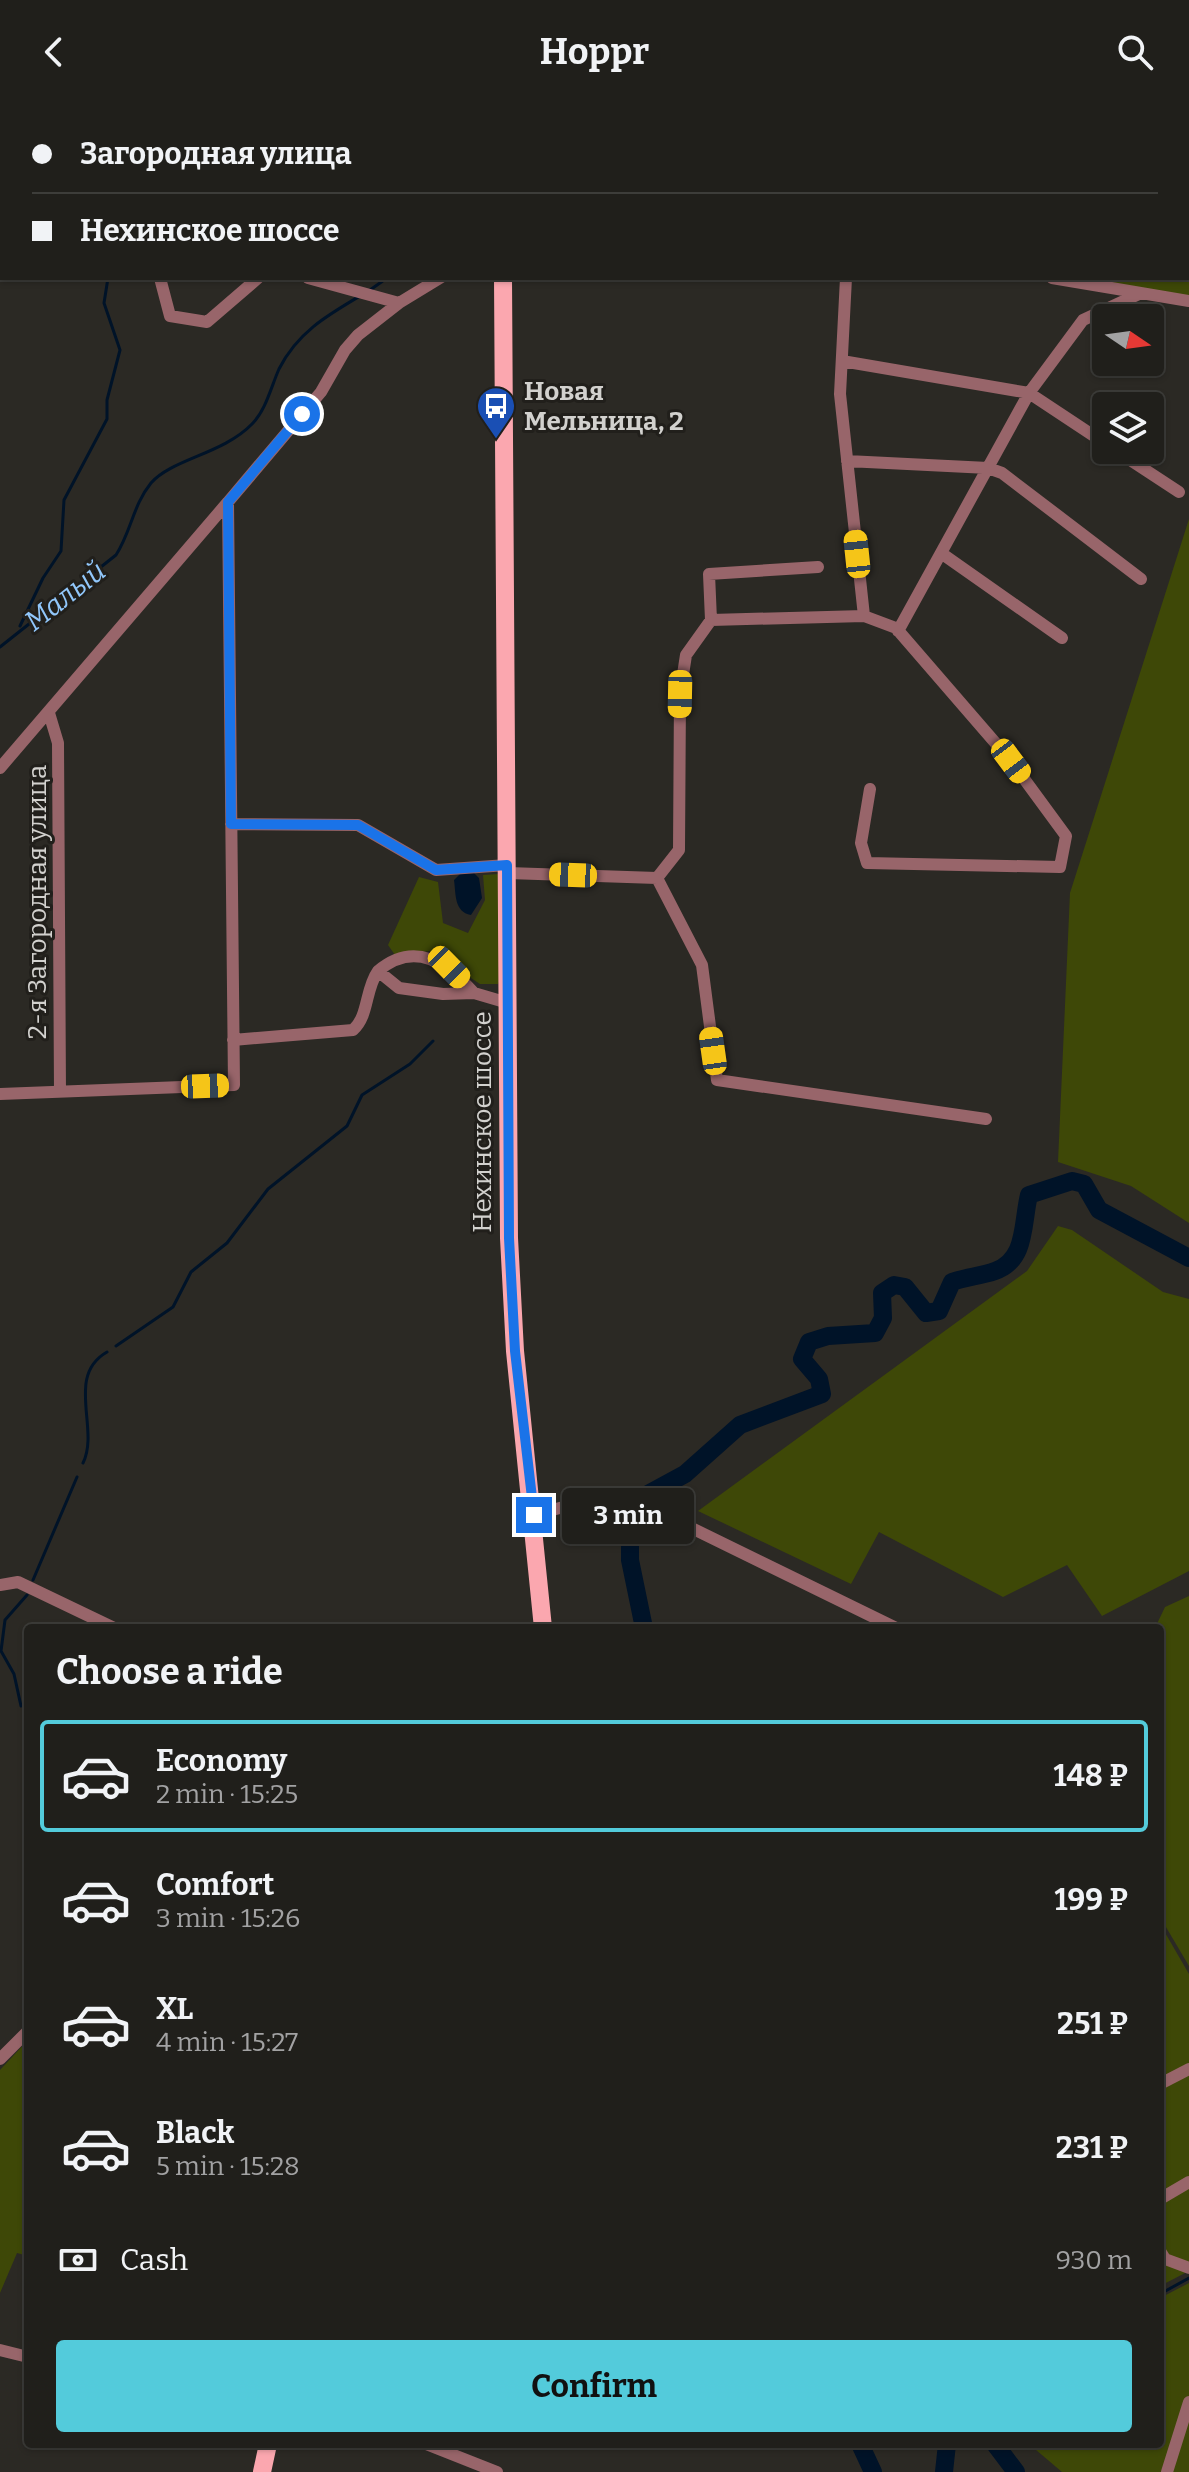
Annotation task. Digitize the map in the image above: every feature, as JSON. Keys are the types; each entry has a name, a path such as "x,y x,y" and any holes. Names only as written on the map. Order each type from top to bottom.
{"main road":[{"name":"Нехинское шоссе","path":"503,280 512,1312 543,1624"},
{"path":"262,2472 266,2448"}],"street":[{"path":"161,280 170,316 207,322 256,280"},
{"path":"315,280 399,303"},
{"path":"0,768 321,392 345,350 371,323 437,280"},
{"path":"846,280 840,394 864,616"},
{"path":"1064,280 1189,301"},
{"path":"898,631 1029,393 1083,320 1141,293"},
{"path":"842,361 1029,393 1092,435"},
{"path":"847,461 988,468 1002,473 1141,579"},
{"path":"1136,464 1179,492"},
{"path":"0,1094 234,1085 228,502"},
{"path":"941,553 1062,638"},
{"path":"657,878 679,850 680,694 686,655 711,620 709,574 818,567"},
{"path":"711,620 864,616 898,631 1011,761 1066,836 1060,867 867,863 861,843 870,789"},
{"name":"2-я Загородная улица","path":"49,713 58,743 60,1092"},
{"path":"231,824 358,825 436,870 507,869 657,878"},
{"path":"657,878 702,965 717,1080 986,1119"},
{"path":"233,1040 353,1030 361,1021 370,982 393,958 429,957 449,967 474,993"},
{"path":"378,971 399,988 443,994 474,993 508,1003"},
{"path":"534,1515 578,1503 605,1502 669,1517 888,1624"},
{"path":"0,1585 18,1582 106,1624"},
{"path":"0,2059 24,2035"},
{"path":"1164,2082 1189,2069"},
{"path":"1164,2197 1189,2182"},
{"path":"1164,2257 1189,2268"},
{"path":"0,2350 24,2356"},
{"path":"1167,2472 1189,2402"},
{"path":"436,2448 497,2472"}],"green space":[{"path":"1090,280 1189,280 1189,298"},
{"path":"1189,519 1189,1223 1131,1186 1058,1162 1070,893"},
{"path":"499,874 501,977 498,984 480,984 430,951 395,955 388,945 419,877 438,882 443,923 468,933 485,900 483,875"},
{"path":"1058,1226 1072,1230 1163,1292 1189,1299 1189,1571 1102,1616 1067,1565 1003,1597 879,1532 851,1584 698,1511 1027,1271"},
{"path":"1189,1596 1189,1966 1164,1924 1164,1624 1157,1624 1165,1607"},
{"path":"1164,1931 1189,1974 1189,2271 1164,2284"},
{"path":"24,2044 24,2255 17,2253 0,2293 0,2070"},
{"path":"1189,2283 1189,2472 1062,2472 1034,2448 1164,2448 1164,2296"}],"water":[{"path":"461,873 474,873 479,878 482,898 471,915 461,910 457,902 454,880"}],"waterway":[{"path":"20,626 43,578 61,551 64,500 107,419 107,400 120,350 104,303 108,280"},
{"name":"Малый","path":"370,290 384,280"},
{"name":"Малый","path":"0,647 116,555 140,500 160,475 227,442 252,424 265,405 279,369 294,345 324,318 360,296"},
{"path":"116,1346 173,1307 191,1272 227,1243 268,1189 347,1126 362,1095 410,1064 433,1041"},
{"path":"643,1624 630,1560 630,1517 639,1499 685,1474 740,1425 822,1394 819,1379 802,1359 809,1342 828,1336 875,1333 883,1318 882,1293 894,1285 905,1287 926,1313 939,1311 952,1282 995,1271 1013,1258 1021,1239 1029,1195 1072,1181 1084,1184 1099,1210 1189,1258"},
{"path":"83,1463 88,1435 85,1389 88,1375 95,1362 107,1352"},
{"path":"33,1580 77,1477"},
{"path":"21,1706 14,1674 1,1651 5,1620 27,1595"},
{"path":"1164,2292 1189,2278"},
{"path":"862,2448 873,2472"},
{"path":"944,2472 947,2448"},
{"path":"998,2448 1016,2472"}],"place":[{"name":"Новая Мельница, 2","path":"496,440"}],"route":[{"path":"302,414 228,502 231,824 345,823 374,831 436,870 507,865 512,1312 534,1515"}]}
